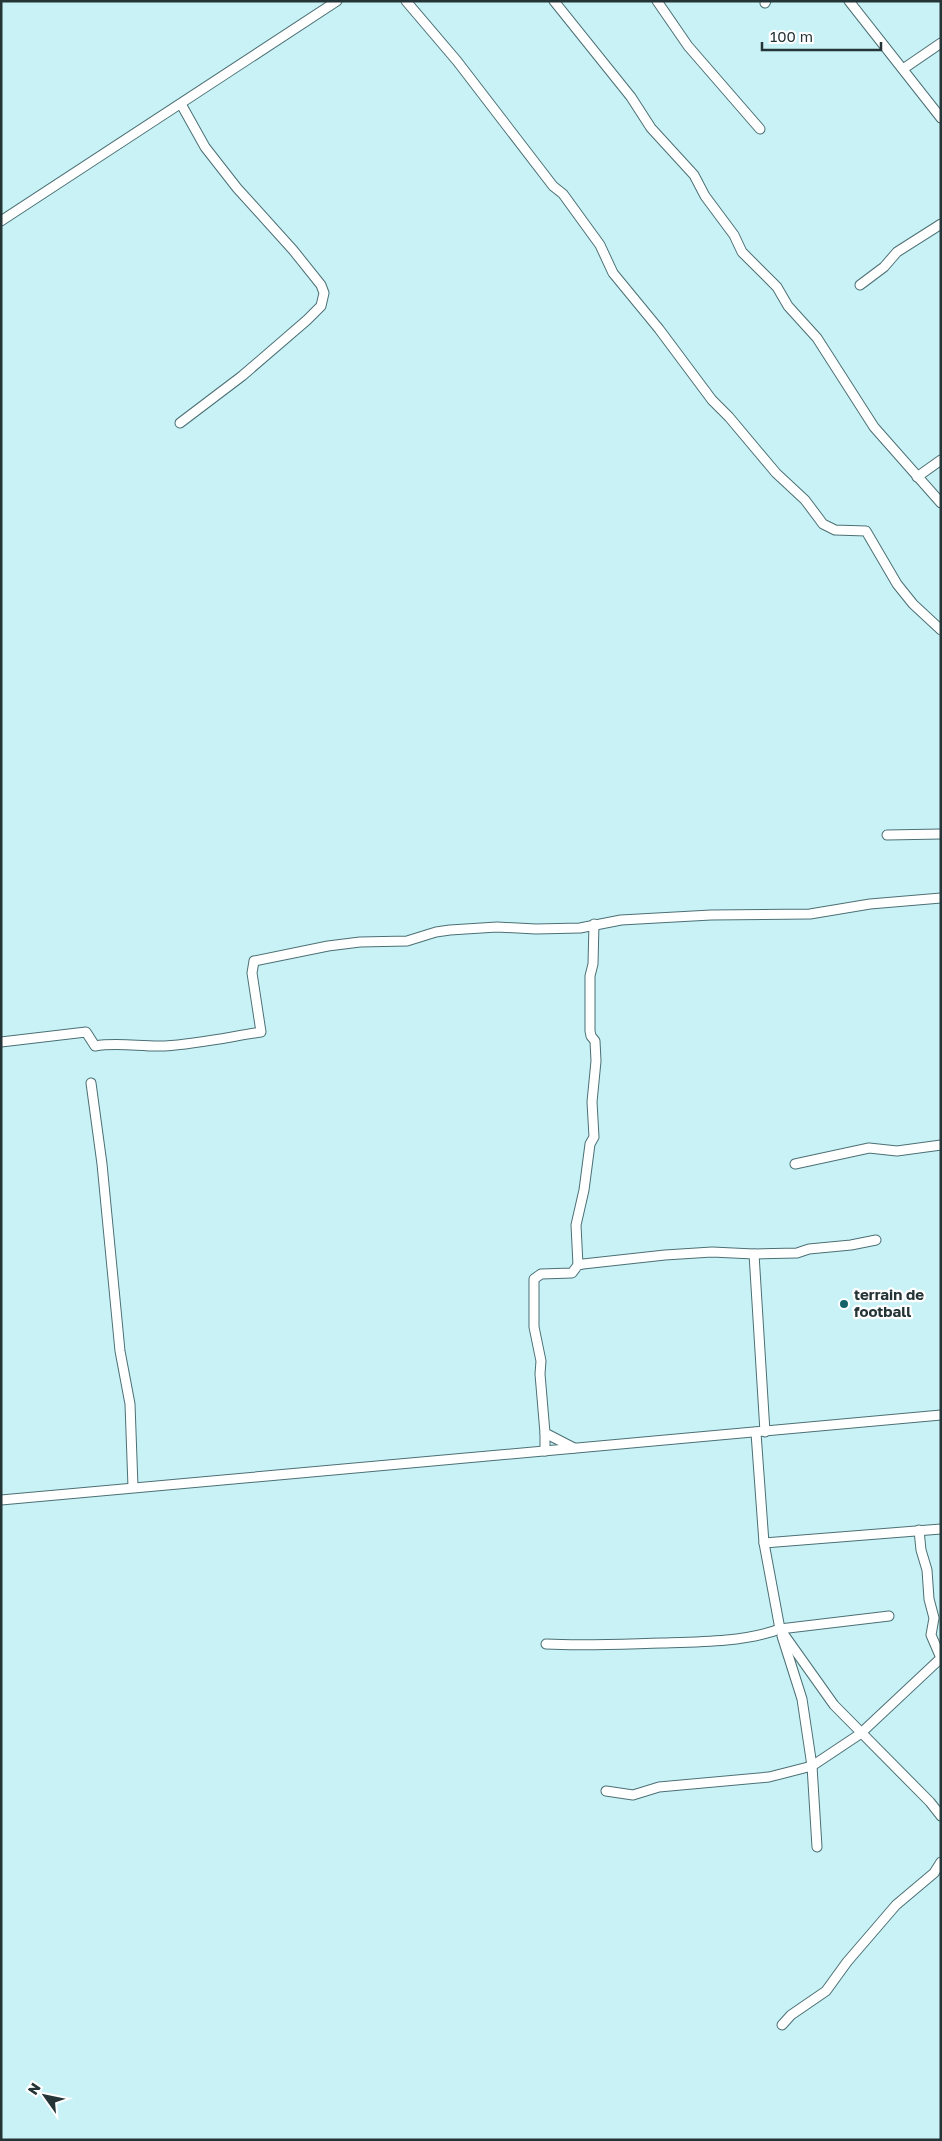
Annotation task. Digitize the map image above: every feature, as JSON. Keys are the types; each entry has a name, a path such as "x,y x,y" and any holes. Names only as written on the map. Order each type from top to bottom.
{"street":[{"path":"1,221 337,1"},
{"path":"406,1 457,61 547,178 563,194 600,244 614,273 712,400 729,416 776,473 805,500 823,524 835,530 866,531 897,584 913,604 941,630"},
{"path":"554,1 631,97 651,128 694,175 704,196 734,235 742,252 777,287 788,306 817,338 874,427 941,503"},
{"path":"657,1 688,46 754,125 760,129"},
{"path":"850,1 941,118"},
{"path":"903,69 941,43"},
{"path":"180,422 242,376 307,320 320,306 324,292 321,285 237,188 205,147 181,104"},
{"path":"860,285 884,267 897,252 941,224"},
{"path":"917,477 941,460"},
{"path":"888,835 941,834"},
{"path":"1,1042 86,1032 95,1046 113,1043 163,1046 210,1042 261,1032 252,973 254,961 328,946 360,942 407,941 436,932 450,930 497,927 536,929 580,928 621,920 712,915 810,914 870,904 941,898"},
{"path":"545,1451 540,1374 541,1362 534,1327 534,1279 541,1274 572,1273 578,1265 576,1224 584,1190 590,1144 594,1137 592,1102 596,1061 595,1042 591,1036 589,990 594,954 592,943 594,924"},
{"path":"91,1083 102,1164 120,1352 130,1404 133,1487"},
{"path":"795,1164 869,1148 897,1151 941,1145"},
{"path":"578,1265 664,1254 712,1252 754,1254 797,1253 809,1248 851,1245 876,1240"},
{"path":"754,1254 764,1543 780,1629 802,1699 812,1766 817,1847"},
{"path":"1,1500 760,1433 941,1415"},
{"path":"545,1433 574,1449"},
{"path":"764,1543 941,1529"},
{"path":"606,1791 633,1795 659,1787 769,1777 812,1766 860,1734 941,1658 931,1635 934,1618 929,1598 927,1570 920,1550 919,1530"},
{"path":"546,1644 598,1646 692,1642 889,1616"},
{"path":"780,1629 834,1705 860,1734 930,1802 941,1816"},
{"path":"782,2025 791,2015 826,1991 843,1966 896,1905 929,1878 941,1862"}],"place":[{"name":"terrain de football","path":"844,1304"}]}
